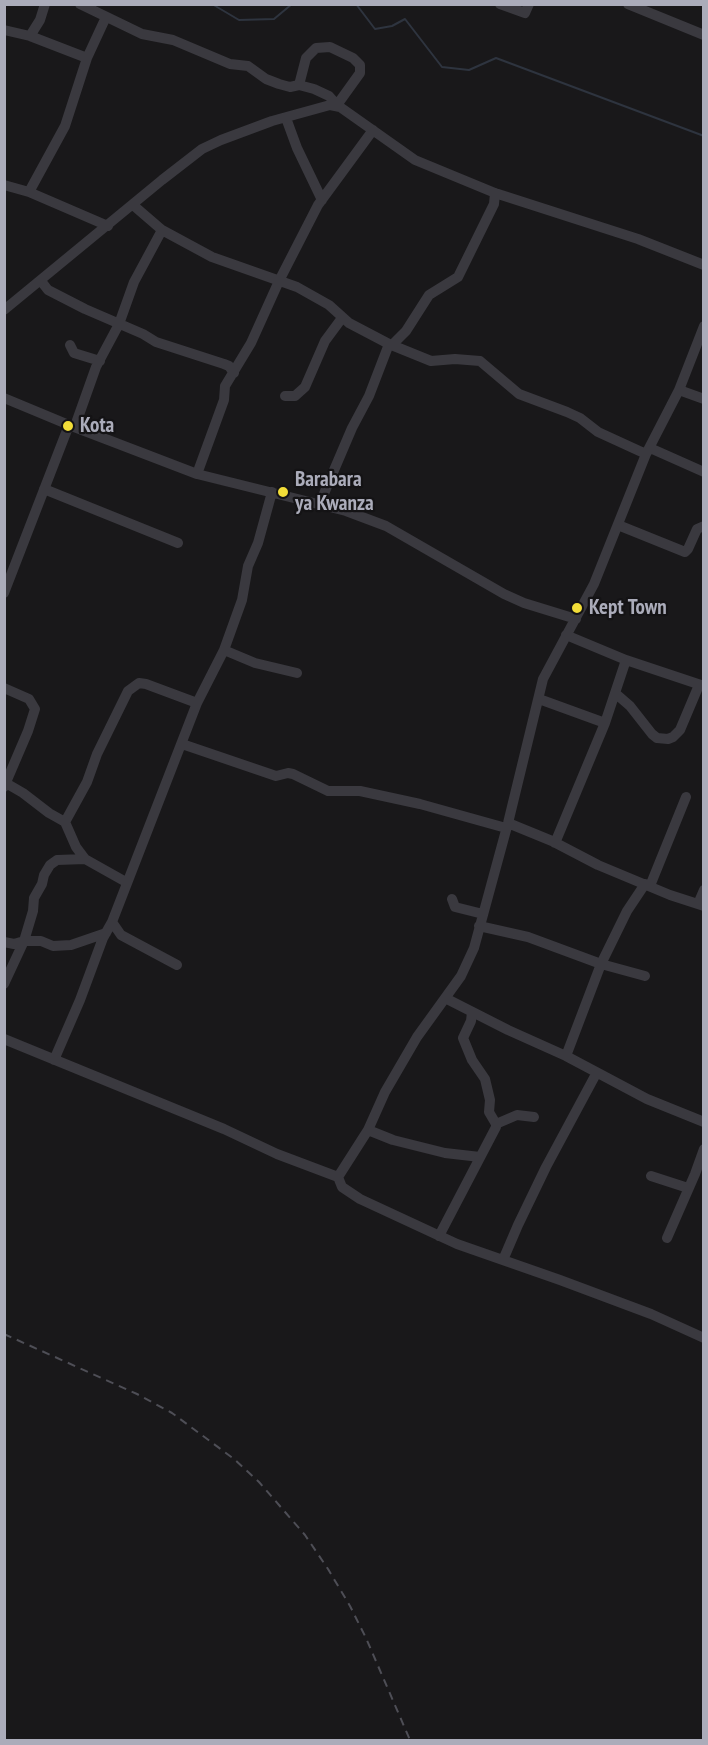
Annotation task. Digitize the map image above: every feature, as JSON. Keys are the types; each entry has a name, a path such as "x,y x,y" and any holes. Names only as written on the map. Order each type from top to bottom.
{"street":[{"path":"30,36 35,31 45,4"},
{"path":"80,4 142,34 173,40 230,64 248,66 266,79 279,84 314,89 330,96 337,105 416,160 495,193 648,243 704,265"},
{"path":"500,4 525,13 529,4"},
{"path":"628,4 704,35"},
{"path":"29,192 64,126 87,58 106,16"},
{"path":"4,30 30,36 87,58"},
{"path":"4,310 174,170 211,144 272,121 337,105 360,73 360,65 352,58 330,47 316,48 306,58 299,86"},
{"path":"286,118 297,148 322,200"},
{"path":"197,474 224,400 225,386 251,344 279,281 322,200 373,130"},
{"path":"4,185 29,192 108,226"},
{"path":"320,503 391,344 406,331 429,295 458,277 494,204 495,193"},
{"path":"133,205 162,230 212,257 297,287 333,308 342,318 391,344 431,361 455,359 480,361 519,394 580,418 598,432 704,472"},
{"path":"4,592 88,384 118,324 134,282 162,230"},
{"path":"41,281 48,290 118,324 156,342 229,366 234,373"},
{"path":"285,396 295,396 305,387 325,341 342,318"},
{"path":"338,1177 368,1130 385,1092 417,1037 445,998 474,948 543,679 594,584 648,451 679,390 704,326"},
{"path":"70,345 74,352 100,361"},
{"path":"679,390 704,399"},
{"path":"4,398 197,474 320,503 386,526 504,594 524,603 576,619"},
{"path":"44,489 178,543"},
{"path":"54,1060 104,936 112,922 197,704 224,650 243,600 248,566 258,543 272,492"},
{"path":"618,525 683,552 688,549 698,528 704,526"},
{"path":"566,635 626,660 701,685 680,730 668,739 657,738 652,734 630,706 615,693"},
{"path":"224,650 255,663 297,672"},
{"path":"555,843 605,723 626,660"},
{"path":"65,822 87,782 97,754 128,691 139,683 146,684 197,704"},
{"path":"4,688 29,699 35,709 25,740 5,784 65,822 75,847 85,859 126,882"},
{"path":"539,699 605,723"},
{"path":"182,744 276,776 293,774 328,791 360,791 507,826 555,843 598,865 701,905 704,890"},
{"path":"566,1056 601,964 627,911 648,885 687,797"},
{"path":"4,984 24,941 34,898 50,865 57,860 85,859"},
{"path":"452,899 455,907 483,914"},
{"path":"112,922 121,935 177,965"},
{"path":"479,926 528,937 601,964 645,976"},
{"path":"4,942 14,944 24,941 41,941 53,946 71,945 104,936 121,935"},
{"path":"445,998 566,1056 646,1099 704,1122"},
{"path":"439,1236 495,1131 496,1124 489,1112 490,1100 485,1079 472,1060 463,1038 471,1021 472,1012"},
{"path":"4,1039 224,1129 277,1154 338,1177 342,1187 360,1199 457,1244 651,1314 704,1338"},
{"path":"503,1260 557,1137 596,1074"},
{"path":"496,1124 518,1115 534,1117"},
{"path":"368,1130 393,1140 445,1153 480,1157"},
{"path":"667,1238 704,1149"},
{"path":"651,1176 688,1188"}],"waterway":[{"path":"212,4 239,20 274,19 292,4"},
{"path":"356,4 375,29 392,26 405,19 442,67 469,70 496,58 704,136"}],"railway":[{"path":"4,1334 137,1394 172,1413 234,1459 259,1482 305,1535 350,1606 410,1740"}],"place":[{"name":"Kota","path":"68,426"},
{"name":"Barabara ya Kwanza","path":"283,492"},
{"name":"Kept Town","path":"577,608"}]}
